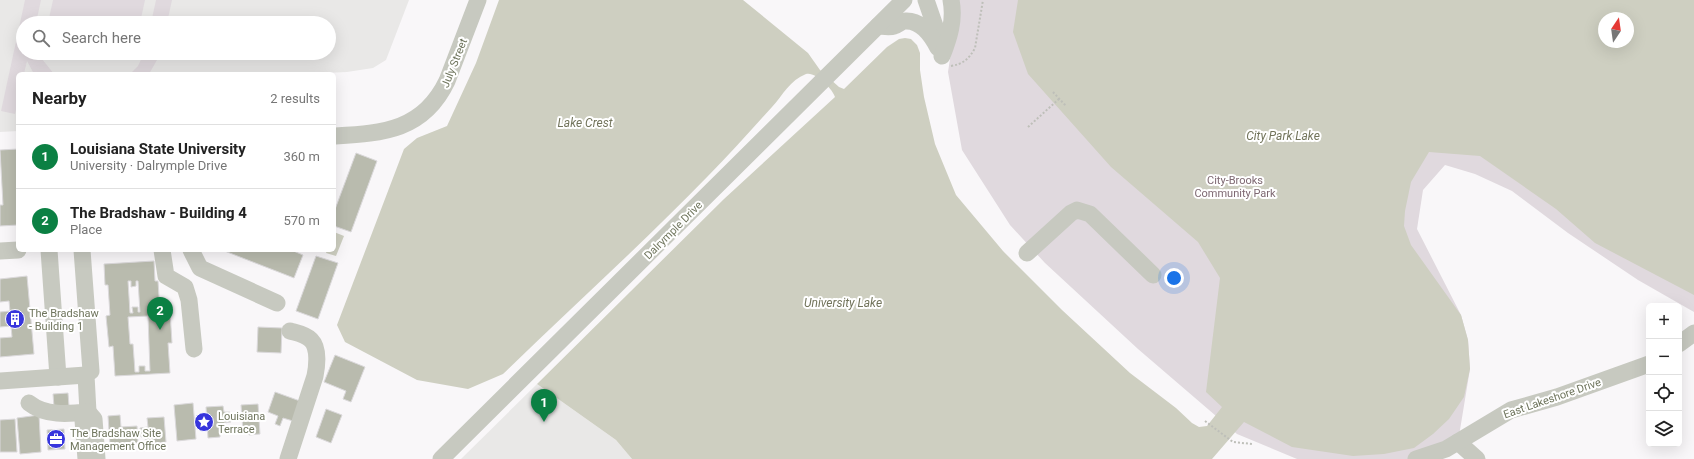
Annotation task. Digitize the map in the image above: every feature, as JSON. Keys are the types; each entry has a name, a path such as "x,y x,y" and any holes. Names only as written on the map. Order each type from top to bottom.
{"street":[{"name":"July Street","path":"341,136 390,130 415,120 432,106 442,93 478,0"},
{"name":"Dalrymple Drive","path":"440,459 904,0"},
{"path":"926,0 936,29 938,48"},
{"path":"878,26 893,27 901,22 910,21 927,30 932,36 942,56 950,38 952,18 951,0"},
{"path":"952,18 957,0"},
{"path":"1027,253 1071,213 1081,210 1094,217 1153,275"},
{"path":"0,251 16,250"},
{"path":"49,252 58,377"},
{"path":"0,381 86,375 91,371 82,252"},
{"path":"162,252 166,276 185,286 189,300 194,349"},
{"path":"192,252 200,268 277,303"},
{"path":"288,459 317,366 315,349 312,340 304,335 290,331"},
{"path":"1682,342 1694,333"},
{"name":"East Lakeshore Drive","path":"1416,459 1446,449 1475,433 1490,421 1511,410 1557,397 1646,365"},
{"path":"86,375 88,412 83,420 86,459"},
{"path":"29,403 36,409 52,413 73,414 88,412"},
{"path":"88,412 94,419 97,459"},
{"path":"1458,442 1477,459"}],"path":[{"path":"952,66 964,63 972,55 975,48 983,0"},
{"path":"1053,92 1066,106"},
{"path":"1028,127 1060,98"},
{"path":"1205,421 1233,442 1252,444"}],"shaded area":[{"path":"0,0 409,0 386,60 373,68 336,72 16,72 16,131 0,132"},
{"path":"537,384 616,440 632,459 461,459"}],"green space":[{"path":"25,0 41,0 38,16 22,16"},
{"path":"53,0 145,0 142,16 50,16"},
{"path":"156,0 172,0 169,16 153,16"},
{"name":"City Park Lake","path":"959,0 1694,0 1694,312 1682,305 1682,303 1678,303 1638,280 1568,233 1512,191 1475,174 1445,165 1423,190 1417,229 1461,315 1468,340 1470,369 1458,442 1414,459 1297,459 1237,434 1138,349 1045,263 1010,225 962,150 948,72"},
{"path":"16,42 16,60 43,60 52,72 33,72 27,61 24,72 16,72 15,114 1,111"},
{"path":"141,60 157,60 150,72 132,72 138,66"}],"water":[{"path":"499,0 743,0 808,53 820,70 839,87 844,89 887,47 899,39 911,39 917,45 920,53 920,70 924,97 935,144 956,195 1003,251 1062,310 1130,373 1199,427 1207,426 1222,407 1206,392 1220,278 1198,242 1111,167 1028,74 1013,32 1018,0 1694,0 1694,295 1595,243 1556,209 1480,156 1429,152 1411,182 1405,211 1404,226 1411,245 1461,315 1468,340 1470,369 1464,397 1449,419 1433,434 1414,448 1384,454 1353,456 1292,447 1244,422 1212,459 632,459 616,440 537,384 724,199 835,97 834,94 823,81 814,75 806,74 795,80 716,168 632,251 503,374 468,389 417,380 345,342 337,325 404,149 417,138 447,126 476,63"},
{"path":"336,233 344,236 336,256 326,253 336,252"}],"building":[{"path":"16,149 16,225 0,226 0,205 3,205 0,150"},
{"path":"356,153 377,161 351,232 336,227 336,207"},
{"path":"227,252 296,252 303,255 294,278"},
{"path":"316,256 338,263 318,319 296,311"},
{"path":"154,261 155,281 158,281 160,312 170,311 172,343 168,343 170,373 115,376 113,346 109,347 106,316 110,315 108,285 105,285 104,264","holes":["128,281 131,281 131,287 136,286 136,281 138,281 140,312 138,312 138,307 132,307 133,313 130,313","148,316 150,371 145,371 145,366 139,366 139,372 135,372 133,344 130,344 128,317"]},
{"name":"The Bradshaw - Building 1","path":"27,276 34,354 0,357 0,338 12,337 11,326 0,327 0,312 10,311 9,301 0,302 0,279"},
{"path":"258,327 282,328 281,353 257,352"},
{"path":"335,355 365,367 351,402 343,399 346,391 324,382"},
{"path":"275,392 300,401 293,421 283,418 280,426 275,424 278,416 268,412"},
{"path":"68,393 69,406 54,407 53,394"},
{"path":"193,403 196,439 177,441 174,405"},
{"path":"258,404 260,434 249,435 248,430 243,431 241,405"},
{"path":"223,406 224,412 230,412 231,422 224,423 225,432 220,433 220,437 208,438 206,407"},
{"path":"326,409 342,415 331,443 316,437"},
{"path":"39,415 41,452 20,454 17,418"},
{"path":"120,415 121,427 137,426 138,443 110,445 108,416"},
{"path":"164,417 166,442 146,444 145,437 141,437 140,428 148,427 147,418"},
{"path":"15,419 17,452 0,452 0,420"},
{"name":"The Bradshaw Site Management Office","path":"64,429 65,449 48,450 47,430"}],"place":[{"name":"The Bradshaw - Building 1","path":"15,319"},
{"name":"The Bradshaw - Building 4","path":"160,330"},
{"name":"Louisiana Terrace","path":"204,422"},
{"name":"Louisiana State University","path":"544,422"},
{"name":"The Bradshaw Site Management Office","path":"56,439"}],"water label":[{"name":"Lake Crest","path":"585,123"},
{"name":"University Lake","path":"843,303"}],"park label":[{"name":"City-Brooks Community Park","path":"1235,186"}]}
